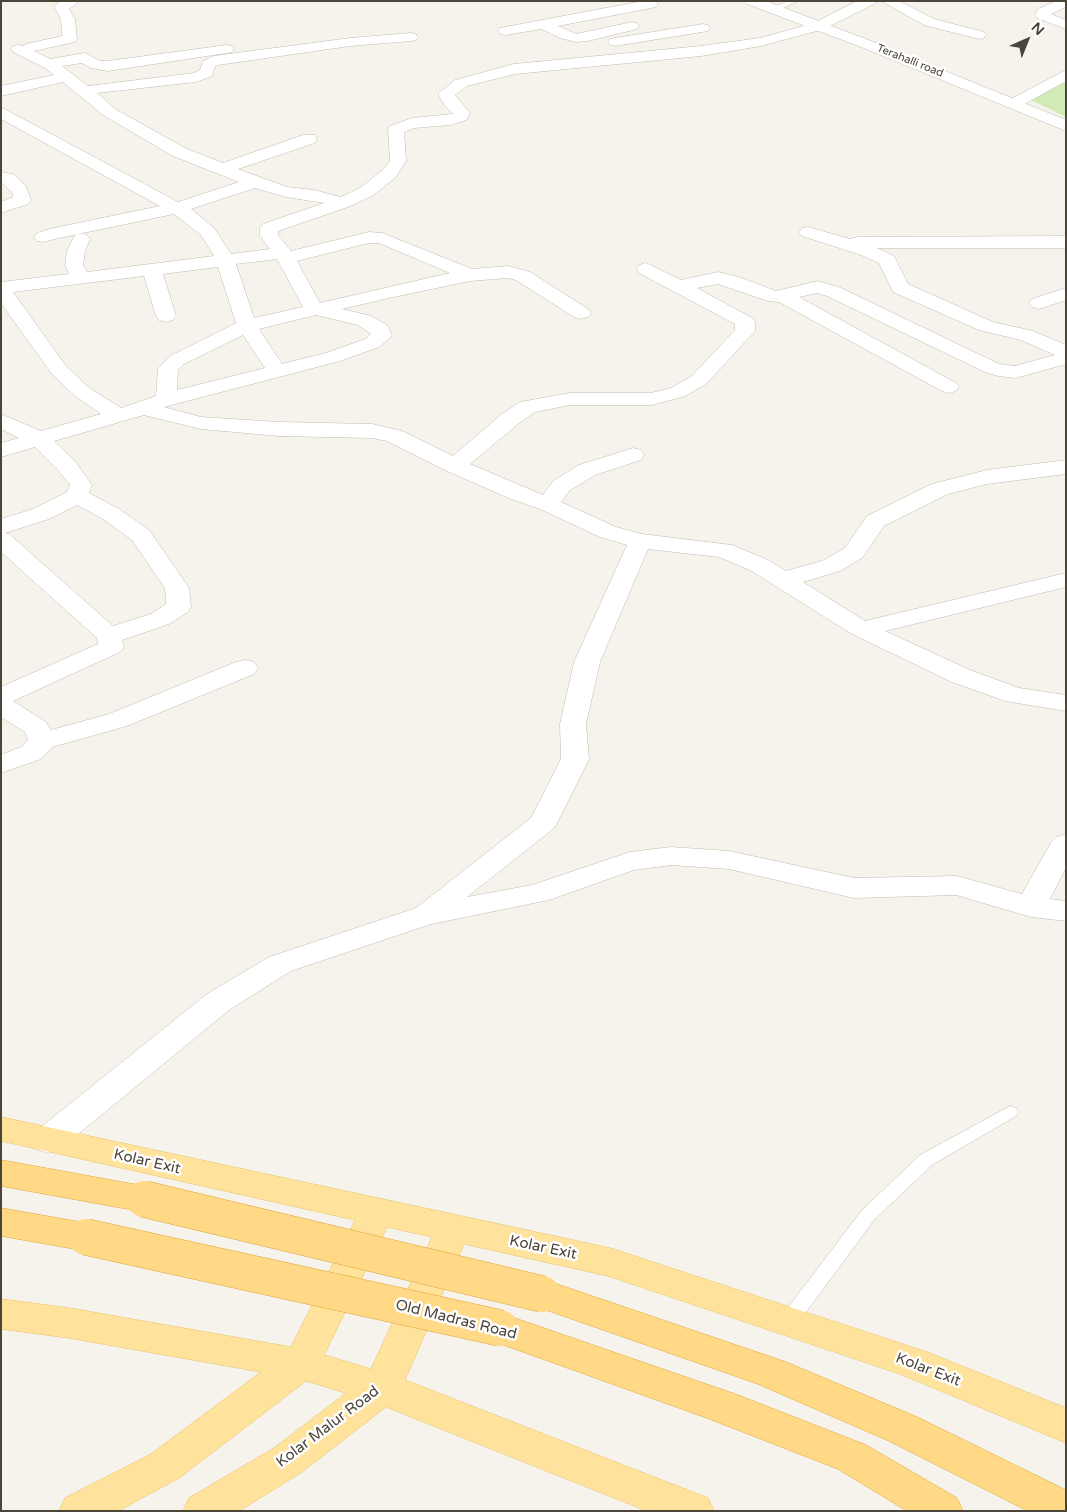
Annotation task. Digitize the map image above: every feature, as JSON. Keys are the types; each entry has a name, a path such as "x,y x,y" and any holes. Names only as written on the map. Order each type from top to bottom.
{"highway":[{"path":"1,1173 144,1199 542,1294 772,1373 903,1429 1066,1510"},
{"name":"Old Madras Road","path":"1,1222 86,1237 500,1328 721,1406 852,1457 942,1511"}],"main road":[{"name":"Kolar Exit","path":"1,1129 610,1262 913,1363 1062,1423"},
{"path":"79,1511 165,1466 301,1364 376,1212"},
{"name":"Kolar Malur Road","path":"203,1511 288,1460 382,1388 454,1229"},
{"path":"1,1314 69,1323 301,1364 382,1388 694,1511"}],"street":[{"path":"1,53 70,40 68,19 61,7 73,1"},
{"name":"Terahalli road","path":"752,1 819,26 1066,126"},
{"path":"1,450 143,408 166,399 333,357 372,343 382,336 380,329 364,320 314,309 284,256 269,236 269,228 342,204 366,192 390,173 398,161 396,129 412,123 452,120 460,117 462,113 451,103 446,94 452,88 480,77 514,69 762,42 819,26 869,1"},
{"path":"888,1 929,22 979,35"},
{"path":"1059,4 1043,12 1042,15 1066,25"},
{"path":"505,31 659,8 738,45"},
{"path":"544,24 565,35 576,38 588,37 650,22"},
{"path":"514,69 512,62 531,55 703,28"},
{"path":"85,91 104,87 196,77 207,73 208,64 214,61 350,42 410,37"},
{"path":"588,37 637,57"},
{"path":"48,64 85,58 96,65 108,66 253,46 262,47 268,54"},
{"path":"18,49 48,64 85,91 109,112 179,152 286,192 314,195 342,204"},
{"path":"1014,104 1066,75"},
{"path":"1,91 67,78"},
{"path":"1,112 177,208 208,232 226,261 247,326 277,371"},
{"path":"222,169 309,139"},
{"path":"1,177 7,178 20,190 22,200 1,208"},
{"path":"43,237 177,208 255,182"},
{"path":"117,416 80,391 59,370 1,288 226,261 284,256 364,232 470,275"},
{"path":"808,232 868,251 887,260 900,288 986,326 1060,345"},
{"path":"81,278 74,265 76,251 82,239"},
{"path":"844,243 1066,242"},
{"path":"455,466 510,419 528,407 570,398 652,398 678,392 699,380 704,372 744,330 745,322 737,316 646,269"},
{"path":"152,270 166,316"},
{"path":"166,399 168,369 177,360 225,335 247,326 314,309 470,275 508,272 523,276 581,313"},
{"path":"679,286 718,278 732,280 767,295 783,296 818,287 834,292 992,368 1005,372 1016,372 1066,358"},
{"path":"1039,303 1066,294"},
{"path":"783,296 949,386"},
{"path":"143,408 201,423 279,429 372,431 394,436 455,466 519,494 548,504 608,532 640,541 724,550 759,565 861,629 970,679 1014,695 1066,703"},
{"path":"1,420 39,439 66,465 81,486 77,496 41,514 1,527"},
{"path":"548,504 561,486 587,470 633,455"},
{"path":"782,580 831,566 854,553 875,521 890,512 940,490 959,483 987,477 1066,467"},
{"path":"77,496 111,514 141,536 178,588 179,607 160,619 109,636"},
{"path":"1,539 109,636 111,646 98,654 1,697"},
{"path":"426,915 543,823 575,759 573,724 587,662 640,541"},
{"path":"861,629 1066,580"},
{"path":"1,765 31,753 42,741 118,720 245,668"},
{"path":"1,705 36,728 42,741"},
{"path":"1031,907 1062,847 1066,843"},
{"path":"48,1140 218,1002 280,964 426,915 538,893 630,861 671,856 729,860 854,888 957,885 1031,907 1066,911"}],"lane":[{"path":"774,9 795,1"},
{"path":"788,1322 868,1215 926,1160 1010,1112"}],"green space":[{"path":"1066,82 1066,117 1029,99"}]}
